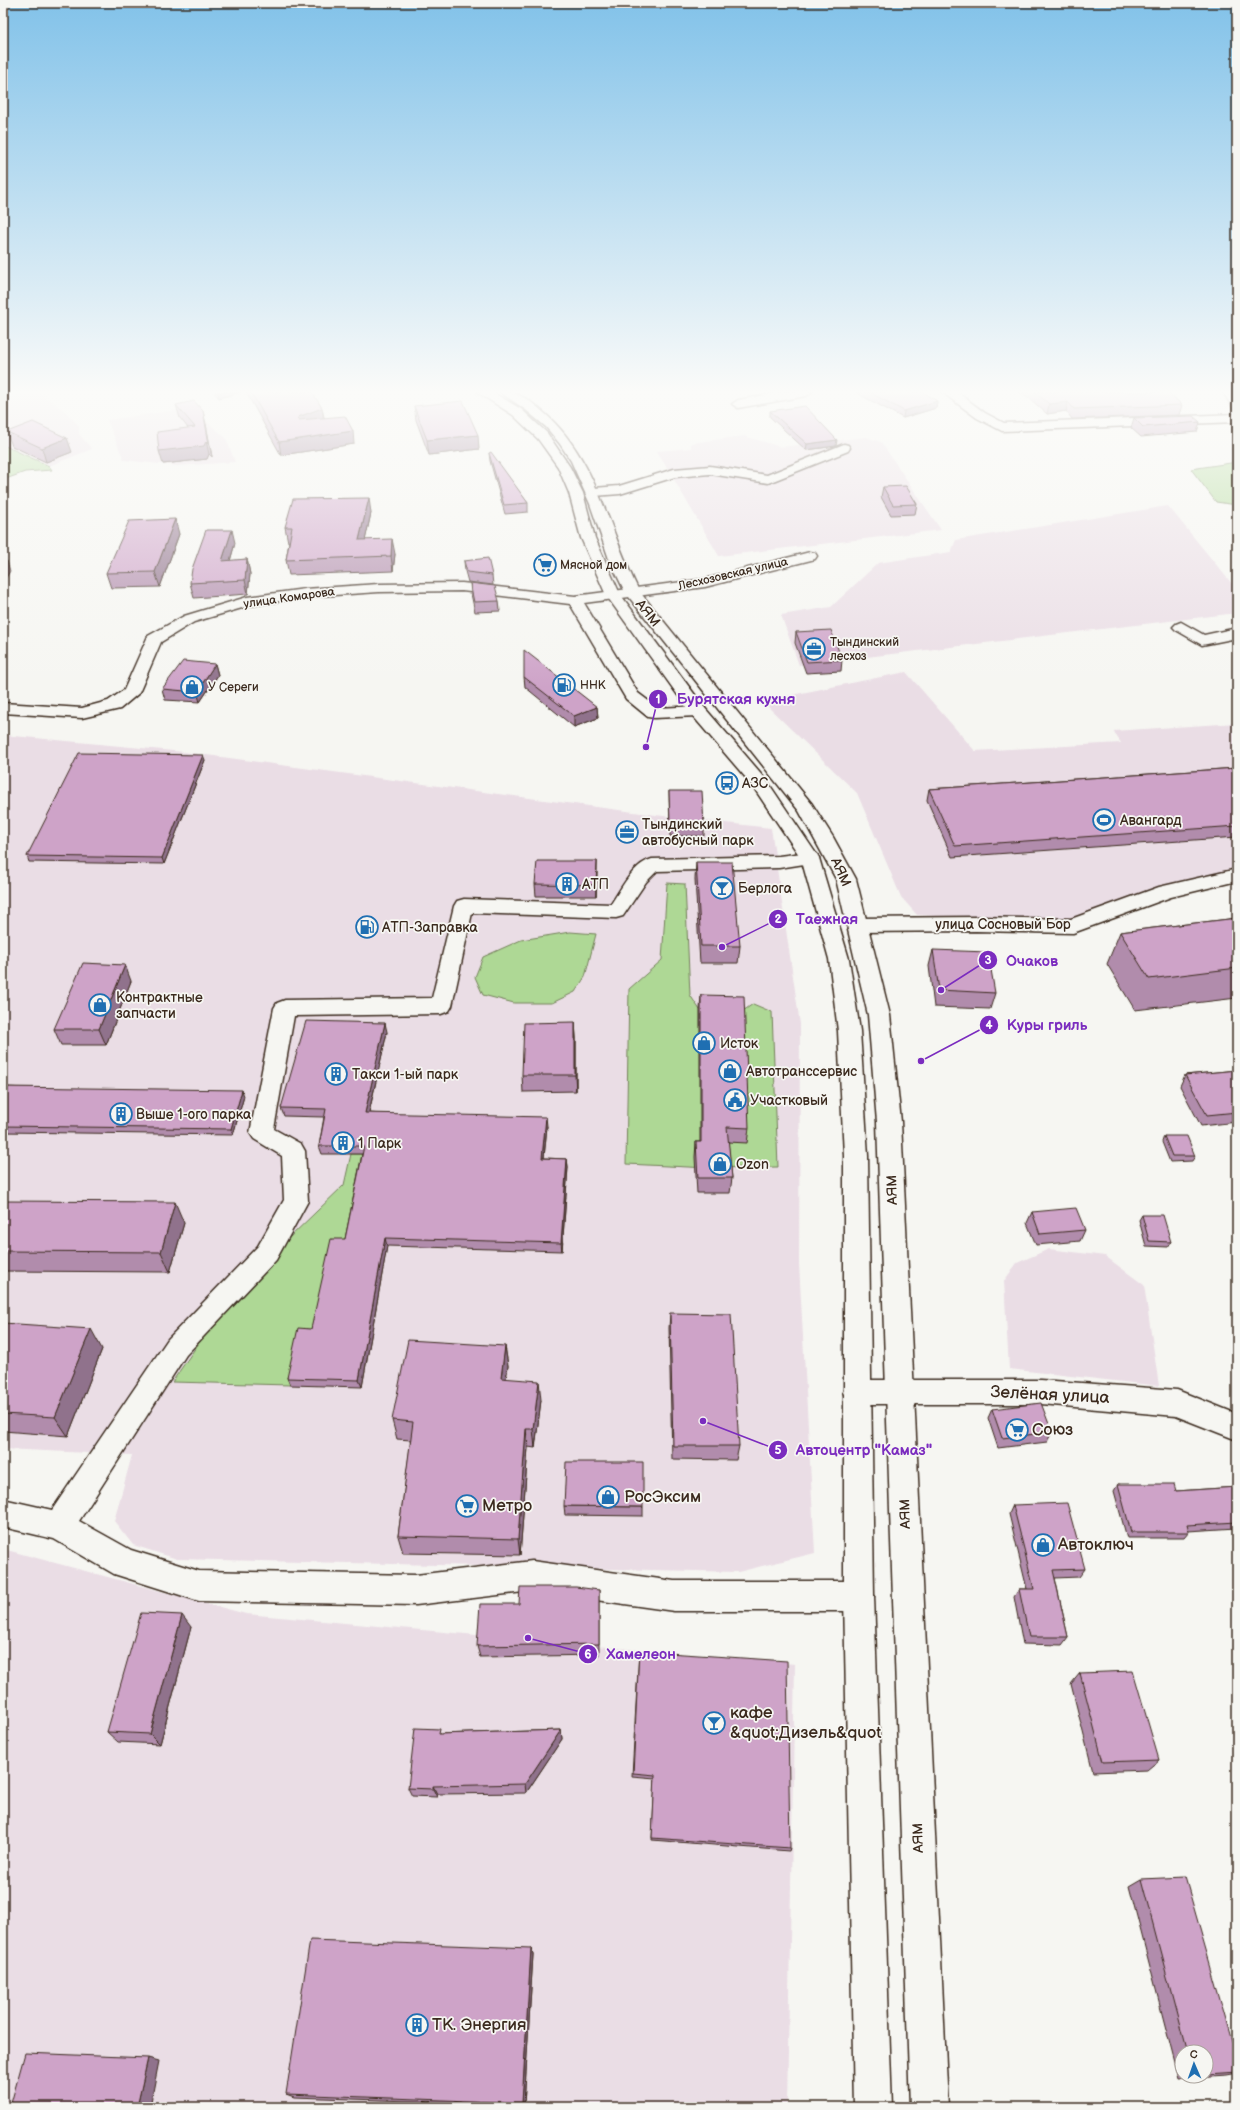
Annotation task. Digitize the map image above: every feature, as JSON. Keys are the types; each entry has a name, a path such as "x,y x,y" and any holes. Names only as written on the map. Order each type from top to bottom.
{"main road":[{"name":"АЯМ","path":"575,490 588,538 623,594 698,711 759,782 810,858 824,902 839,959 848,1031 856,1156 859,1596 873,2107"},
{"path":"594,492 614,490"},
{"name":"АЯМ","path":"594,492 615,555 623,594 806,808 824,837 846,879 879,1015 889,1122 929,2107"},
{"name":"Лесхозовская улица","path":"575,600 705,583 810,556"},
{"name":"улица Комарова","path":"3,708 82,713 114,705 131,693 154,639 189,619 247,602 305,593 364,589 462,587 575,600"},
{"path":"575,600 632,696 654,713 698,711"},
{"path":"1181,627 1202,640 1237,633"},
{"path":"59,1526 177,1347 267,1253 296,1201 294,1151 262,1133 285,1008 441,1006 464,906 616,912 639,878 652,865 779,862 810,858"},
{"name":"улица Сосновый Бор","path":"858,925 976,924 1073,926 1166,892 1237,875"},
{"name":"Зелёная улица","path":"857,1392 1041,1392 1177,1403 1237,1427"},
{"path":"3,1513 59,1526 125,1563 199,1586 416,1590 532,1576 674,1596 859,1596"}],"shaded area":[{"path":"680,490 914,490 941,530 719,556"},
{"path":"1168,506 1237,590 1237,613 799,665 781,615 831,607 878,563 951,552 956,540"},
{"path":"906,672 975,751 1121,743 1113,731 1237,723 1237,868 1162,889 1061,923 917,915 901,897 857,793 762,701"},
{"path":"3,735 184,752 671,817 771,828 800,1024 799,1264 815,1553 738,1572 177,1559 133,1545 114,1521 132,1455 3,1449"},
{"path":"1049,1249 1105,1256 1144,1285 1159,1386 1009,1369 1004,1281 1017,1263"},
{"path":"3,1549 246,1614 795,1664 787,2107 3,2107"}],"green space":[{"path":"1207,490 1237,490 1237,505 1216,502"},
{"path":"667,883 685,884 690,995 700,1010 743,1011 753,1004 772,1012 778,1167 709,1168 626,1164 629,989 662,960"},
{"path":"570,932 596,934 585,977 575,992 552,1003 514,1003 483,995 475,977 483,957 521,940"},
{"path":"351,1154 366,1154 347,1247 314,1336 290,1385 172,1382 205,1334 289,1238 344,1185"}],"building":[{"path":"500,490 519,490 528,503 504,505"},
{"path":"885,490 909,490 917,504 893,505"},
{"path":"369,498 359,540 392,539 391,556 286,560 292,527 285,527 293,499"},
{"path":"175,519 155,572 106,573 129,521"},
{"path":"206,530 232,530 222,561 247,559 245,580 190,583 192,569"},
{"path":"488,558 492,575 467,572 464,561"},
{"path":"470,583 495,586 499,601 474,602"},
{"path":"831,630 842,660 807,662 796,632"},
{"path":"524,650 597,707 574,716 524,677"},
{"path":"183,661 215,664 197,692 162,689"},
{"path":"79,753 203,755 162,858 27,856"},
{"path":"1237,768 1237,826 955,846 929,789"},
{"path":"669,791 702,791 704,825 670,825"},
{"path":"537,861 597,861 596,885 535,884"},
{"path":"696,862 732,862 740,946 701,946"},
{"path":"1237,918 1237,968 1149,979 1120,932"},
{"path":"933,950 988,952 995,993 939,990"},
{"path":"83,963 125,965 99,1029 54,1029"},
{"path":"701,995 744,996 749,1128 727,1127 732,1178 698,1178 696,1142 701,1142"},
{"path":"306,1021 385,1023 365,1113 546,1117 542,1158 567,1159 561,1243 385,1238 359,1380 287,1378 298,1328 311,1329 331,1239 345,1239 364,1146 319,1146 326,1109 281,1108"},
{"path":"575,1022 575,1075 522,1075 524,1023"},
{"path":"1237,1070 1237,1112 1207,1115 1185,1075"},
{"name":"Выше 1-ого парка","path":"3,1087 242,1090 231,1129 3,1126"},
{"path":"1164,1136 1187,1136 1195,1156 1172,1156"},
{"path":"3,1201 175,1202 161,1252 3,1251"},
{"path":"1076,1208 1085,1230 1040,1234 1032,1212"},
{"path":"1142,1215 1163,1215 1171,1242 1149,1241"},
{"path":"670,1313 731,1314 739,1446 673,1446"},
{"path":"3,1323 91,1329 55,1417 3,1414"},
{"path":"408,1340 505,1346 501,1378 539,1381 533,1429 526,1429 518,1539 398,1536 413,1422 392,1420"},
{"path":"1041,1403 1052,1432 1002,1438 992,1409"},
{"path":"566,1462 643,1462 643,1507 564,1506"},
{"path":"1118,1484 1174,1484 1176,1491 1237,1487 1237,1522 1187,1525 1189,1532 1131,1532"},
{"path":"1067,1503 1085,1569 1053,1570 1068,1637 1029,1637 1019,1589 1034,1589 1013,1505"},
{"path":"520,1587 576,1587 599,1590 599,1644 477,1646 480,1604 519,1604"},
{"path":"141,1613 182,1615 150,1734 107,1732"},
{"path":"639,1651 787,1661 790,1848 652,1838 655,1775 633,1773"},
{"path":"1133,1671 1159,1760 1103,1762 1080,1673"},
{"path":"415,1728 440,1729 439,1734 561,1730 525,1784 433,1786 433,1789 408,1788"},
{"path":"1185,1877 1237,2058 1237,2072 1214,2073 1214,2044 1185,2044 1141,1879"},
{"name":"ТК. Энергия","path":"310,1940 531,1948 522,2103 286,2094"},
{"path":"25,2053 148,2058 137,2107 10,2107"}],"place":[{"name":"Мясной дом","path":"545,565"},
{"name":"Тындинский лесхоз","path":"814,649"},
{"name":"ННК","path":"564,685"},
{"name":"У Сереги","path":"192,687"},
{"name":"Бурятская кухня","path":"646,747"},
{"name":"АЗС","path":"727,783"},
{"name":"Авангард","path":"1104,820"},
{"name":"Тындинский автобусный парк","path":"627,832"},
{"name":"АТП","path":"567,884"},
{"name":"Берлога","path":"722,888"},
{"name":"АТП-Заправка","path":"367,927"},
{"name":"Таежная","path":"722,947"},
{"name":"Очаков","path":"941,990"},
{"name":"Контрактные запчасти","path":"100,1005"},
{"name":"Исток","path":"704,1043"},
{"name":"Куры гриль","path":"921,1061"},
{"name":"Автотранссервис","path":"730,1071"},
{"name":"Такси 1-ый парк","path":"336,1074"},
{"name":"Участковый","path":"735,1100"},
{"name":"Выше 1-ого парка","path":"121,1114"},
{"name":"1 Парк","path":"343,1143"},
{"name":"Ozon","path":"720,1164"},
{"name":"Автоцентр \"Камаз\"","path":"703,1421"},
{"name":"Союз","path":"1017,1430"},
{"name":"РосЭксим","path":"608,1497"},
{"name":"Метро","path":"467,1506"},
{"name":"Автоключ","path":"1043,1545"},
{"name":"Хамелеон","path":"528,1638"},
{"name":"кафе &quot;Дизель&quot","path":"714,1723"},
{"name":"ТК. Энергия","path":"417,2025"}]}
